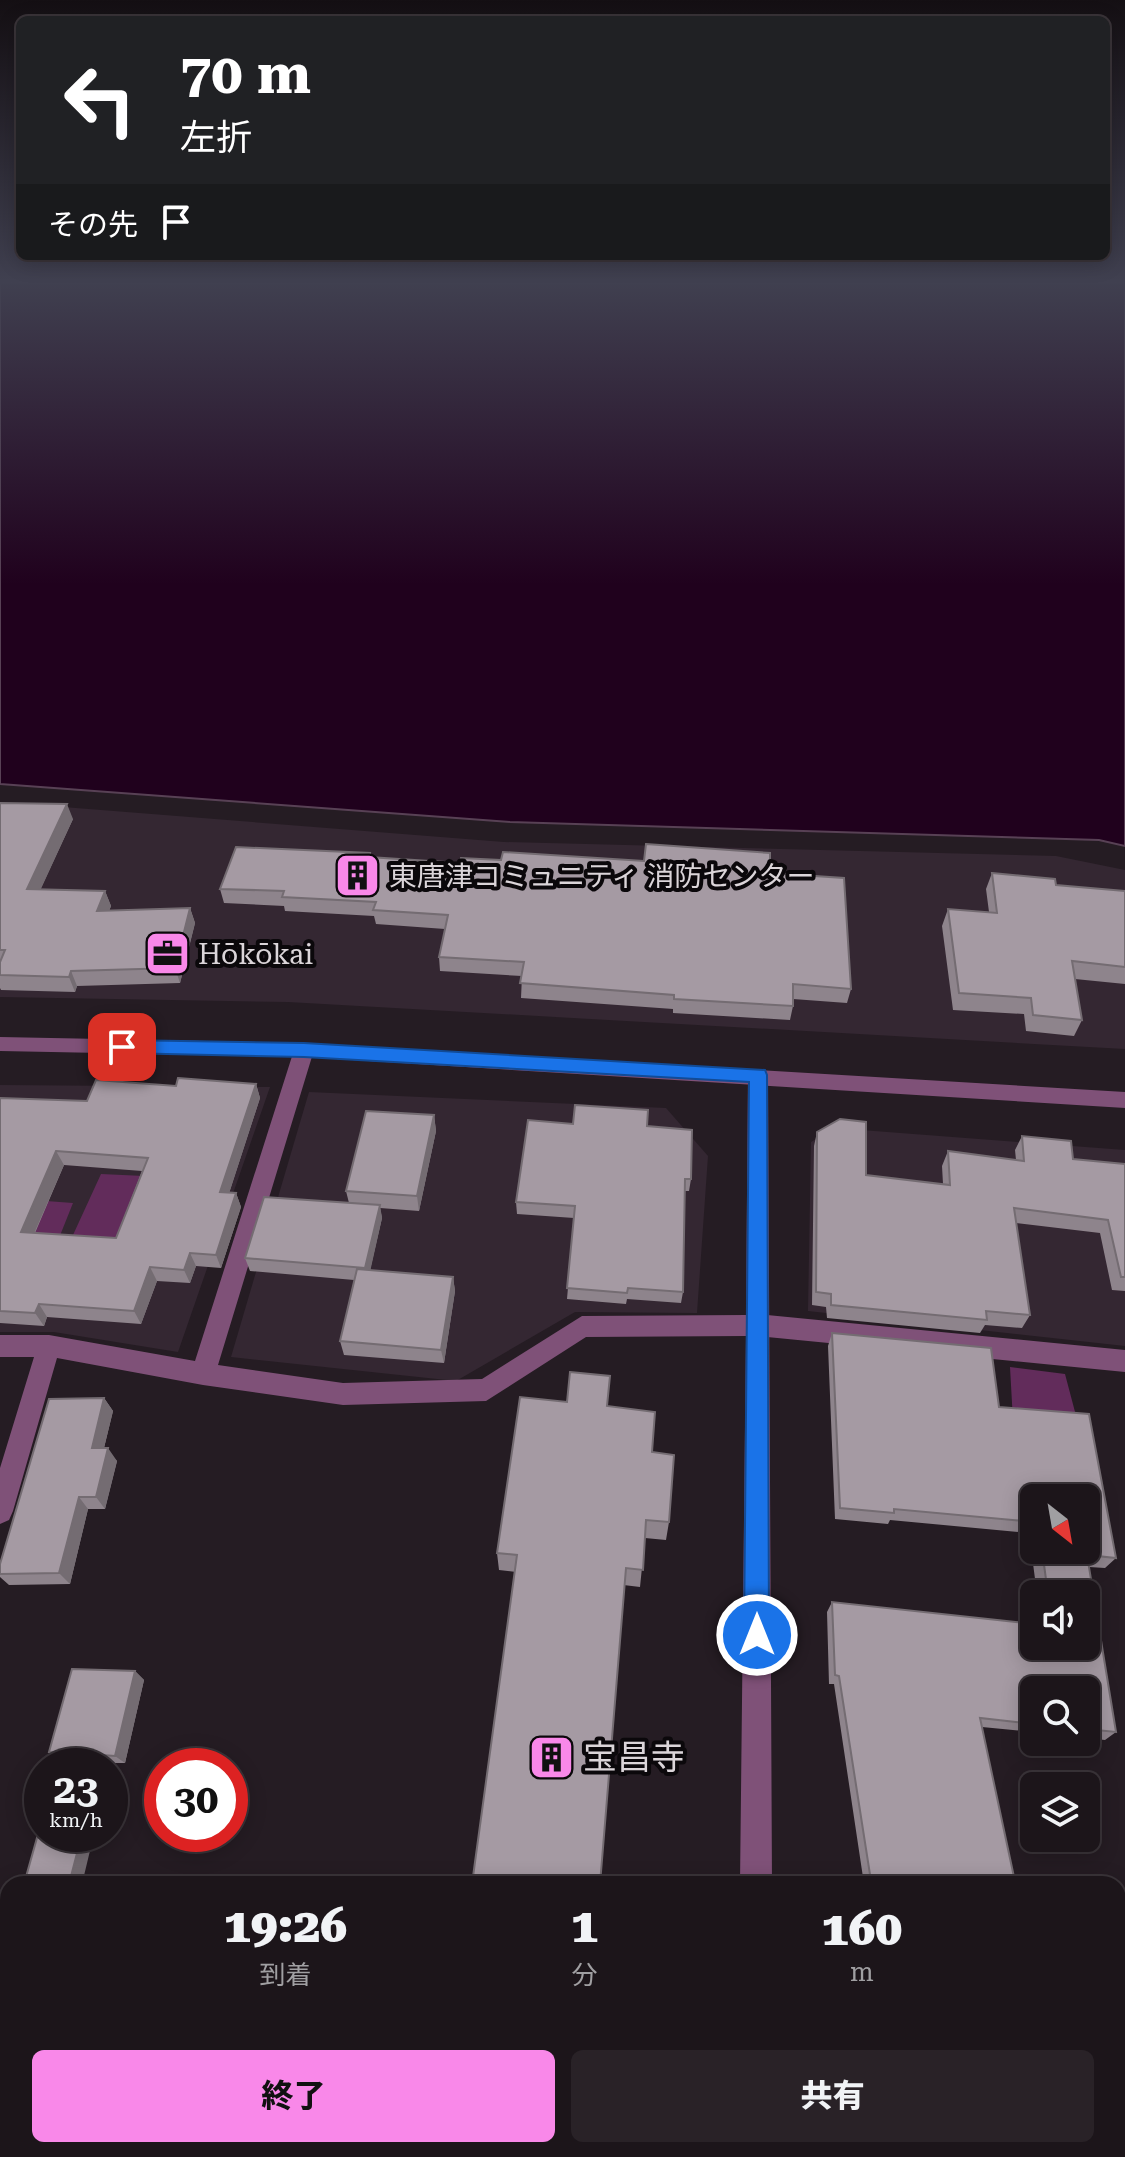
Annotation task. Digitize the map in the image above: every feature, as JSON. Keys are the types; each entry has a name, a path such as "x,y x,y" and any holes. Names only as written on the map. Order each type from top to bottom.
{"street":[{"path":"0,1044 304,1050 758,1075 1125,1100"},
{"path":"203,1374 304,1050"},
{"path":"756,1876 758,1075"},
{"path":"0,1346 49,1346 203,1374 343,1394 486,1390 582,1327 757,1325 1125,1361"},
{"path":"0,1511 49,1346"}],"shaded area":[{"path":"0,384 1125,384 1125,846 1099,840 510,822 0,784"},
{"path":"0,802 504,842 1056,856 1125,870 1125,1049 288,1002 0,997"},
{"path":"0,1085 270,1087 178,1352 54,1332 0,1332"},
{"path":"309,1092 666,1108 708,1156 697,1313 575,1312 456,1381 231,1357"},
{"path":"835,1128 1125,1150 1125,1346 808,1311 811,1142"},
{"path":"101,1174 144,1176 119,1241 73,1235"},
{"path":"6,1198 73,1203 59,1238 30,1238"},
{"path":"1010,1367 1065,1374 1079,1427 1013,1421"}],"building":[{"path":"0,803 67,804 27,889 105,891 97,911 190,908 175,968 71,971 69,977 0,975 0,962 5,950 0,950"},
{"path":"646,844 770,853 770,873 844,878 851,989 793,984 793,1006 674,999 674,995 520,983 524,962 439,957 448,915 373,910 376,902 282,897 284,891 220,889 236,847 370,853 369,857 460,863 461,858 501,860 503,852 644,861"},
{"path":"992,873 1055,879 1056,885 1125,891 1125,967 1072,961 1082,1020 1033,1015 1031,998 959,993 948,909 997,913"},
{"path":"178,1078 256,1084 220,1192 236,1193 216,1255 190,1253 184,1270 150,1267 134,1311 39,1304 35,1313 0,1311 0,1098 87,1101 96,1080 176,1086","holes":["56,1151 148,1158 116,1238 21,1232"]},
{"path":"575,1105 648,1110 647,1126 692,1130 691,1179 685,1179 683,1292 628,1288 627,1293 567,1288 575,1206 516,1202 528,1120 573,1124"},
{"path":"366,1111 434,1115 417,1196 346,1191"},
{"path":"840,1119 866,1122 866,1175 950,1185 948,1151 1024,1161 1022,1136 1071,1141 1073,1159 1125,1164 1125,1277 1121,1277 1108,1220 1014,1208 1030,1315 986,1311 987,1320 831,1305 831,1294 816,1292 817,1132"},
{"path":"264,1197 380,1205 365,1268 245,1258"},
{"path":"357,1269 453,1277 441,1350 340,1341"},
{"path":"832,1333 991,1348 999,1407 1089,1414 1116,1558 1100,1556 1100,1484 1020,1484 1020,1521 894,1509 894,1513 840,1508"},
{"path":"570,1372 610,1376 607,1406 655,1412 652,1452 674,1455 669,1522 646,1520 643,1570 626,1568 601,1876 473,1876 517,1555 497,1553 520,1397 567,1402"},
{"path":"104,1398 92,1448 108,1448 96,1497 79,1497 59,1573 0,1574 0,1564 49,1399"},
{"path":"1044,1564 1088,1564 1091,1580 1046,1580"},
{"path":"832,1602 1020,1622 1020,1660 1100,1660 1100,1634 1116,1732 1100,1730 1100,1676 1020,1676 1020,1722 980,1718 1014,1876 870,1876 839,1676 835,1675"},
{"path":"72,1669 135,1671 117,1748 50,1748"},
{"path":"33,1852 77,1852 71,1876 26,1876"}],"place":[{"name":"東唐津コミュニティ 消防センター","path":"358,876"},
{"name":"Hōkōkai","path":"167,954"},
{"name":"宝昌寺","path":"552,1757"}],"route":[{"path":"122,1047 304,1050 758,1075 757,1635"}]}
